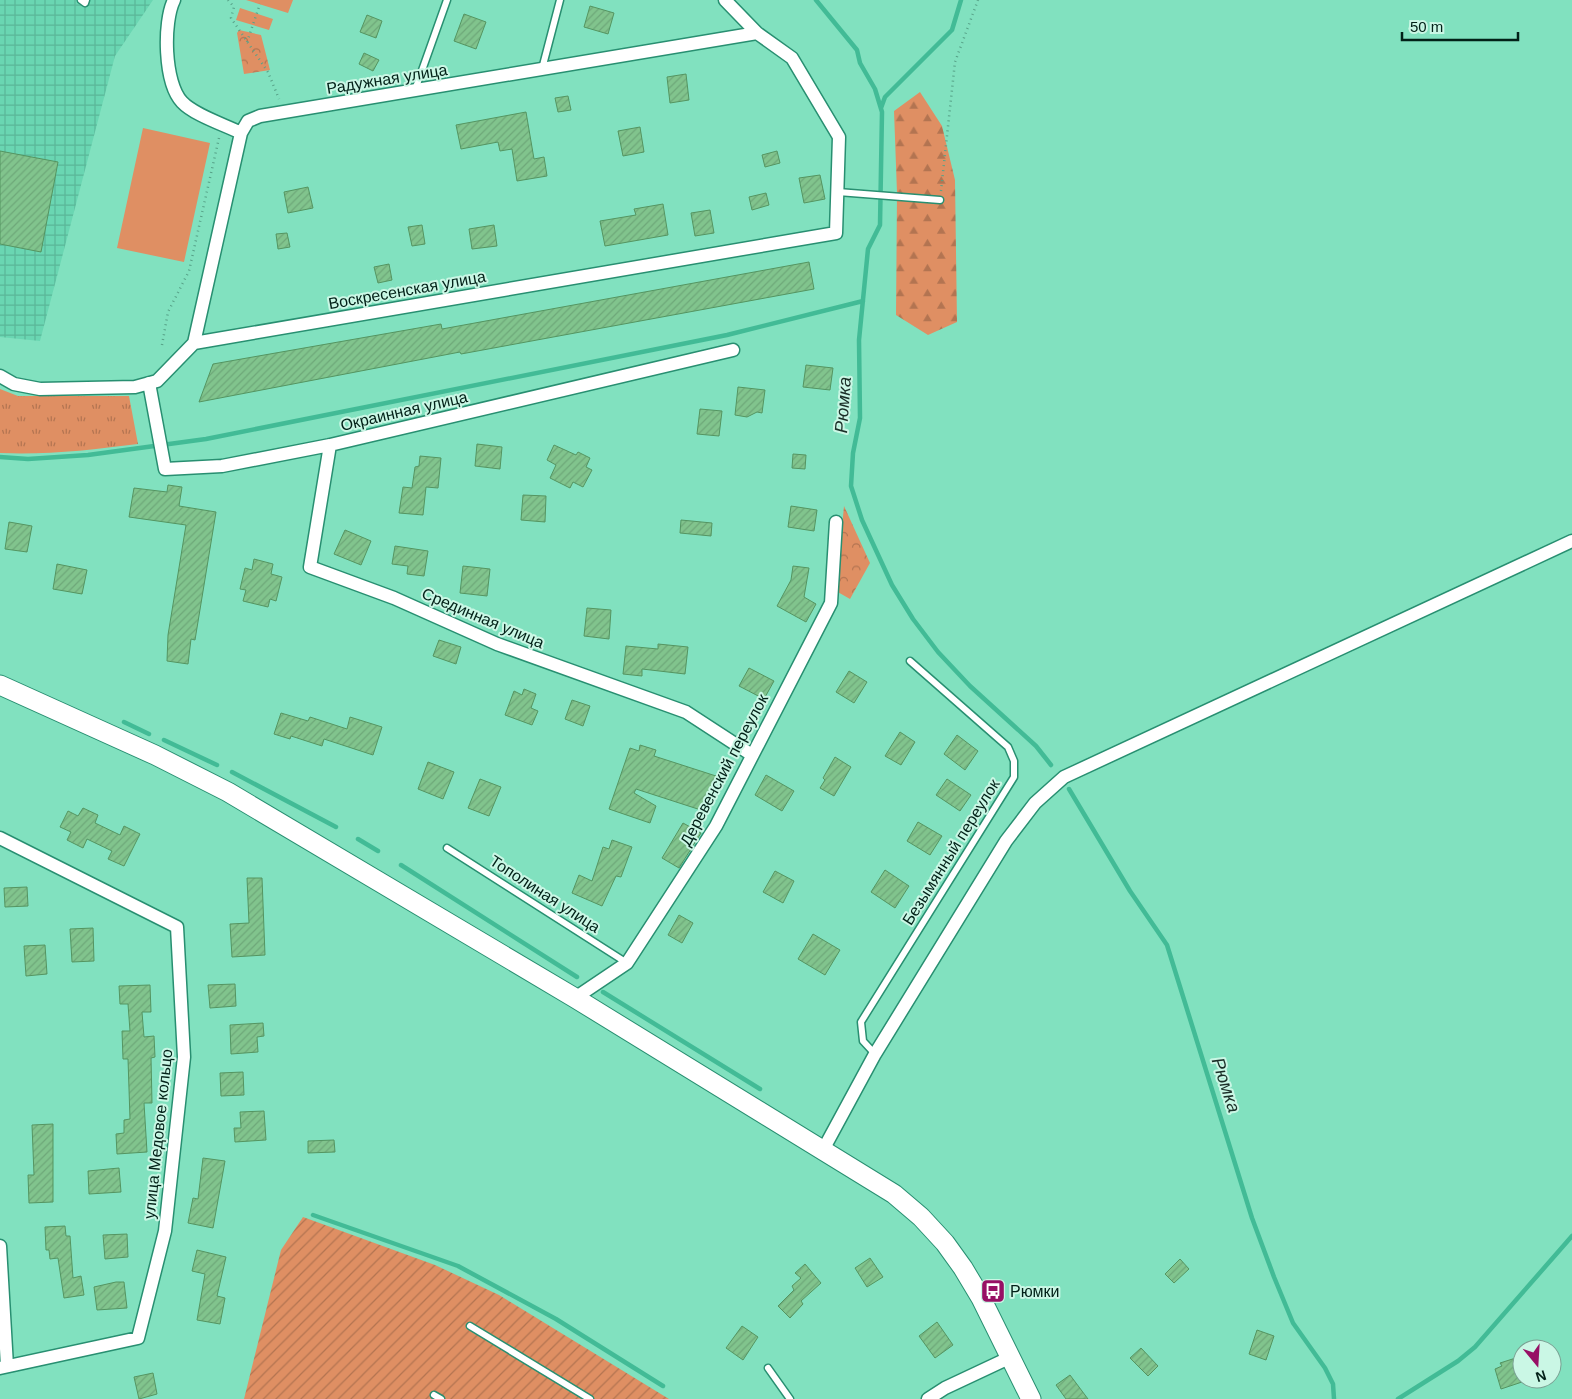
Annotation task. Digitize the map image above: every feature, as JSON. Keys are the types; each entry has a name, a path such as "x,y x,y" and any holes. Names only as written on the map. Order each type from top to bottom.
{"main road":[{"path":"0,685 155,755 228,792 575,998 894,1194 921,1217 945,1243 980,1298 1031,1399"}],"street":[{"path":"0,376 14,384 40,389 135,387 157,380 194,343 241,133 182,102 174,88 167,42 174,0"},
{"path":"725,0 758,33 792,58 839,137 838,192"},
{"name":"Радужная улица","path":"241,133 248,121 260,116 758,33"},
{"name":"Воскресенская улица","path":"194,343 836,233 838,192"},
{"name":"Окраинная улица","path":"149,383 165,469 222,466 330,445 733,350"},
{"name":"Срединная улица","path":"330,445 310,567 394,598 497,644 686,712 752,755"},
{"name":"Деревенский переулок","path":"575,998 627,963 716,826 831,603 836,522"},
{"path":"823,1150 875,1054 1006,841 1035,803 1064,777 1572,541"},
{"name":"улица Медовое кольцо","path":"0,838 177,927 184,1057 165,1230 138,1338 4,1367"},
{"path":"0,1246 4,1367"},
{"path":"928,1399 945,1388 1011,1357"}],"lane":[{"path":"81,0 85,2 86,0"},
{"path":"414,91 447,0"},
{"path":"542,69 560,0"},
{"path":"838,192 940,200"},
{"name":"Безымянный переулок","path":"875,1054 863,1041 861,1022 1014,777 1014,761 1008,747 910,662"},
{"name":"Тополиная улица","path":"447,848 627,963"},
{"path":"470,1326 590,1399"},
{"path":"768,1368 790,1399"},
{"path":"434,1395 441,1399"}],"path":[{"path":"228,0 234,7 231,18 268,72 284,112"},
{"path":"940,200 955,62 978,0"},
{"path":"247,42 260,4"},
{"path":"162,345 168,312 189,271 221,123"}],"shaded area":[{"path":"0,0 153,0 115,56 40,341 0,337"}],"green space":[{"path":"246,0 293,0 288,13"},
{"path":"240,8 273,19 269,30 236,20"},
{"path":"239,30 261,35 270,70 244,74 237,33"},
{"path":"920,92 942,126 955,180 957,322 928,335 896,315 897,193 894,111"},
{"path":"143,128 210,143 184,262 117,248"},
{"path":"0,389 18,396 129,396 138,444 69,452 0,453"},
{"path":"844,506 870,563 850,599 836,591"},
{"path":"303,1217 435,1265 499,1295 669,1399 244,1399 281,1250"}],"building":[{"path":"590,6 614,13 608,34 584,27"},
{"path":"464,14 486,22 476,49 454,41"},
{"path":"367,15 382,21 376,38 360,32"},
{"path":"364,53 379,60 373,71 359,64"},
{"path":"686,74 689,100 670,103 667,77"},
{"path":"568,96 571,110 558,112 555,98"},
{"path":"526,112 534,159 544,157 547,176 517,181 512,149 500,151 498,142 461,149 456,125"},
{"path":"640,127 644,152 623,156 618,131"},
{"path":"0,151 58,162 41,252 0,244"},
{"path":"777,151 780,163 765,167 762,155"},
{"path":"820,175 825,199 804,203 799,178"},
{"path":"308,187 313,208 288,213 284,192"},
{"path":"766,193 769,205 752,210 749,197"},
{"path":"663,204 668,235 605,246 600,221 636,215 634,209"},
{"path":"710,210 714,233 695,236 691,213"},
{"path":"422,225 425,244 412,246 408,227"},
{"path":"494,225 497,246 472,249 469,229"},
{"path":"287,233 290,247 278,249 276,234"},
{"path":"809,262 814,289 461,354 460,352 199,402 213,364 441,324 442,329"},
{"path":"389,264 392,280 378,283 374,267"},
{"path":"806,365 833,368 830,390 803,387"},
{"path":"738,387 765,390 762,413 757,412 747,417 735,415"},
{"path":"700,409 722,411 719,436 697,434"},
{"path":"477,444 502,447 500,469 475,466"},
{"path":"554,445 576,455 578,452 590,458 586,467 592,470 583,487 573,482 570,488 550,478 556,465 547,460"},
{"path":"793,454 806,455 805,469 792,468"},
{"path":"420,456 441,458 438,488 426,487 423,515 399,513 403,487 412,488 415,467 419,466"},
{"path":"168,485 182,487 179,506 216,512 195,640 191,639 188,664 167,661 168,635 186,525 129,517 134,488 167,492"},
{"path":"523,495 546,496 545,522 521,520"},
{"path":"791,506 817,510 814,531 788,527"},
{"path":"681,520 712,523 711,536 680,533"},
{"path":"9,522 32,526 27,552 5,549"},
{"path":"345,530 371,541 361,565 334,554"},
{"path":"395,546 428,551 424,576 407,574 408,566 392,564"},
{"path":"254,559 273,564 271,574 282,577 276,601 270,599 268,607 243,601 246,590 240,589 245,568 252,570"},
{"path":"57,564 87,570 82,594 53,589"},
{"path":"463,566 490,569 487,596 460,593"},
{"path":"793,566 809,568 804,597 816,604 806,622 777,606 791,580"},
{"path":"587,608 611,610 609,639 584,636"},
{"path":"439,640 461,647 456,664 433,656"},
{"path":"658,644 688,647 685,674 642,669 642,676 623,674 626,646 658,649"},
{"path":"749,668 774,681 764,699 739,686"},
{"path":"849,671 867,682 854,703 836,692"},
{"path":"524,689 536,694 531,708 538,711 532,725 505,715 514,691 522,695"},
{"path":"572,700 590,706 583,726 565,719"},
{"path":"281,713 308,721 310,717 347,729 350,717 382,727 373,755 324,739 322,746 291,736 290,739 274,734"},
{"path":"900,732 915,742 901,765 885,756"},
{"path":"957,735 978,751 965,770 944,754"},
{"path":"640,745 656,750 654,756 716,776 704,811 636,789 634,793 656,806 650,823 609,809 630,748 639,751"},
{"path":"835,757 851,767 834,796 820,788 825,780 823,778"},
{"path":"428,762 454,772 443,799 418,789"},
{"path":"766,775 794,791 782,811 755,795"},
{"path":"480,779 501,787 489,816 468,808"},
{"path":"947,779 971,795 960,811 936,795"},
{"path":"83,808 98,815 95,823 120,835 124,826 140,834 124,866 108,859 112,851 87,839 83,848 67,840 71,832 60,827 68,811 78,816"},
{"path":"918,822 942,836 930,855 907,841"},
{"path":"683,823 701,833 679,868 662,858"},
{"path":"612,840 632,847 621,877 616,876 602,906 572,893 579,875 592,881 603,847 609,849"},
{"path":"885,870 909,886 895,908 871,892"},
{"path":"775,871 794,881 783,903 763,892"},
{"path":"247,878 262,878 265,955 232,957 230,924 249,923"},
{"path":"27,887 28,906 5,907 4,888"},
{"path":"679,915 693,923 682,943 668,935"},
{"path":"93,928 94,961 72,962 70,929"},
{"path":"813,934 840,950 825,975 798,959"},
{"path":"45,945 47,974 26,976 24,946"},
{"path":"235,984 236,1006 210,1008 208,985"},
{"path":"150,985 151,1012 142,1012 144,1037 154,1036 155,1057 151,1058 152,1103 144,1103 147,1152 117,1154 116,1134 124,1133 124,1120 130,1119 128,1059 123,1059 122,1031 130,1031 128,1004 120,1004 119,986"},
{"path":"263,1023 264,1036 257,1037 258,1052 231,1054 230,1025"},
{"path":"243,1072 244,1095 221,1096 220,1073"},
{"path":"264,1111 266,1140 235,1142 234,1128 241,1128 240,1112"},
{"path":"53,1124 53,1202 29,1203 28,1175 34,1175 32,1125"},
{"path":"334,1140 335,1152 308,1153 308,1141"},
{"path":"203,1158 225,1161 213,1228 188,1223 193,1198 198,1199"},
{"path":"119,1168 121,1192 89,1194 88,1171"},
{"path":"65,1226 66,1236 70,1236 73,1278 81,1276 84,1295 64,1298 58,1258 50,1259 49,1250 46,1250 45,1227"},
{"path":"127,1234 128,1257 105,1259 103,1235"},
{"path":"197,1250 226,1257 217,1296 225,1298 220,1324 197,1320 205,1274 192,1271"},
{"path":"870,1258 883,1277 867,1287 855,1268"},
{"path":"1180,1259 1189,1269 1174,1283 1165,1274"},
{"path":"805,1264 821,1283 801,1301 803,1304 790,1318 778,1306 794,1290 792,1286 801,1278 795,1273"},
{"path":"124,1282 127,1308 97,1310 94,1287"},
{"path":"937,1322 953,1345 935,1358 919,1336"},
{"path":"742,1326 758,1337 743,1360 726,1348"},
{"path":"1257,1330 1274,1336 1266,1360 1249,1354"},
{"path":"1141,1348 1158,1366 1148,1376 1130,1358"},
{"path":"1512,1359 1512,1385 1501,1389 1495,1369 1502,1366 1500,1363"},
{"path":"153,1373 157,1394 139,1399 134,1377"},
{"path":"1070,1375 1088,1399 1066,1399 1056,1385"}],"waterway":[{"name":"Рюмка","path":"816,0 857,50 860,63 875,89 882,112 880,225 868,249 859,340 860,418 853,453 851,486 862,520 892,585 913,619 938,652 970,686 1036,746 1051,765"},
{"path":"881,108 885,97 952,30 961,0"},
{"path":"0,457 28,459 88,455 206,439 727,335 863,301"},
{"path":"124,722 149,734"},
{"path":"164,740 217,765"},
{"path":"232,772 336,827"},
{"name":"Рюмка","path":"1069,789 1130,891 1167,945 1252,1218 1293,1323 1325,1368 1333,1384 1334,1399"},
{"path":"358,839 378,851"},
{"path":"401,865 577,977"},
{"path":"603,992 760,1089"},
{"path":"313,1215 458,1266 556,1319 663,1386"},
{"path":"1398,1399 1458,1361 1475,1347 1572,1236"}],"place":[{"name":"Рюмки","path":"993,1291"}]}
